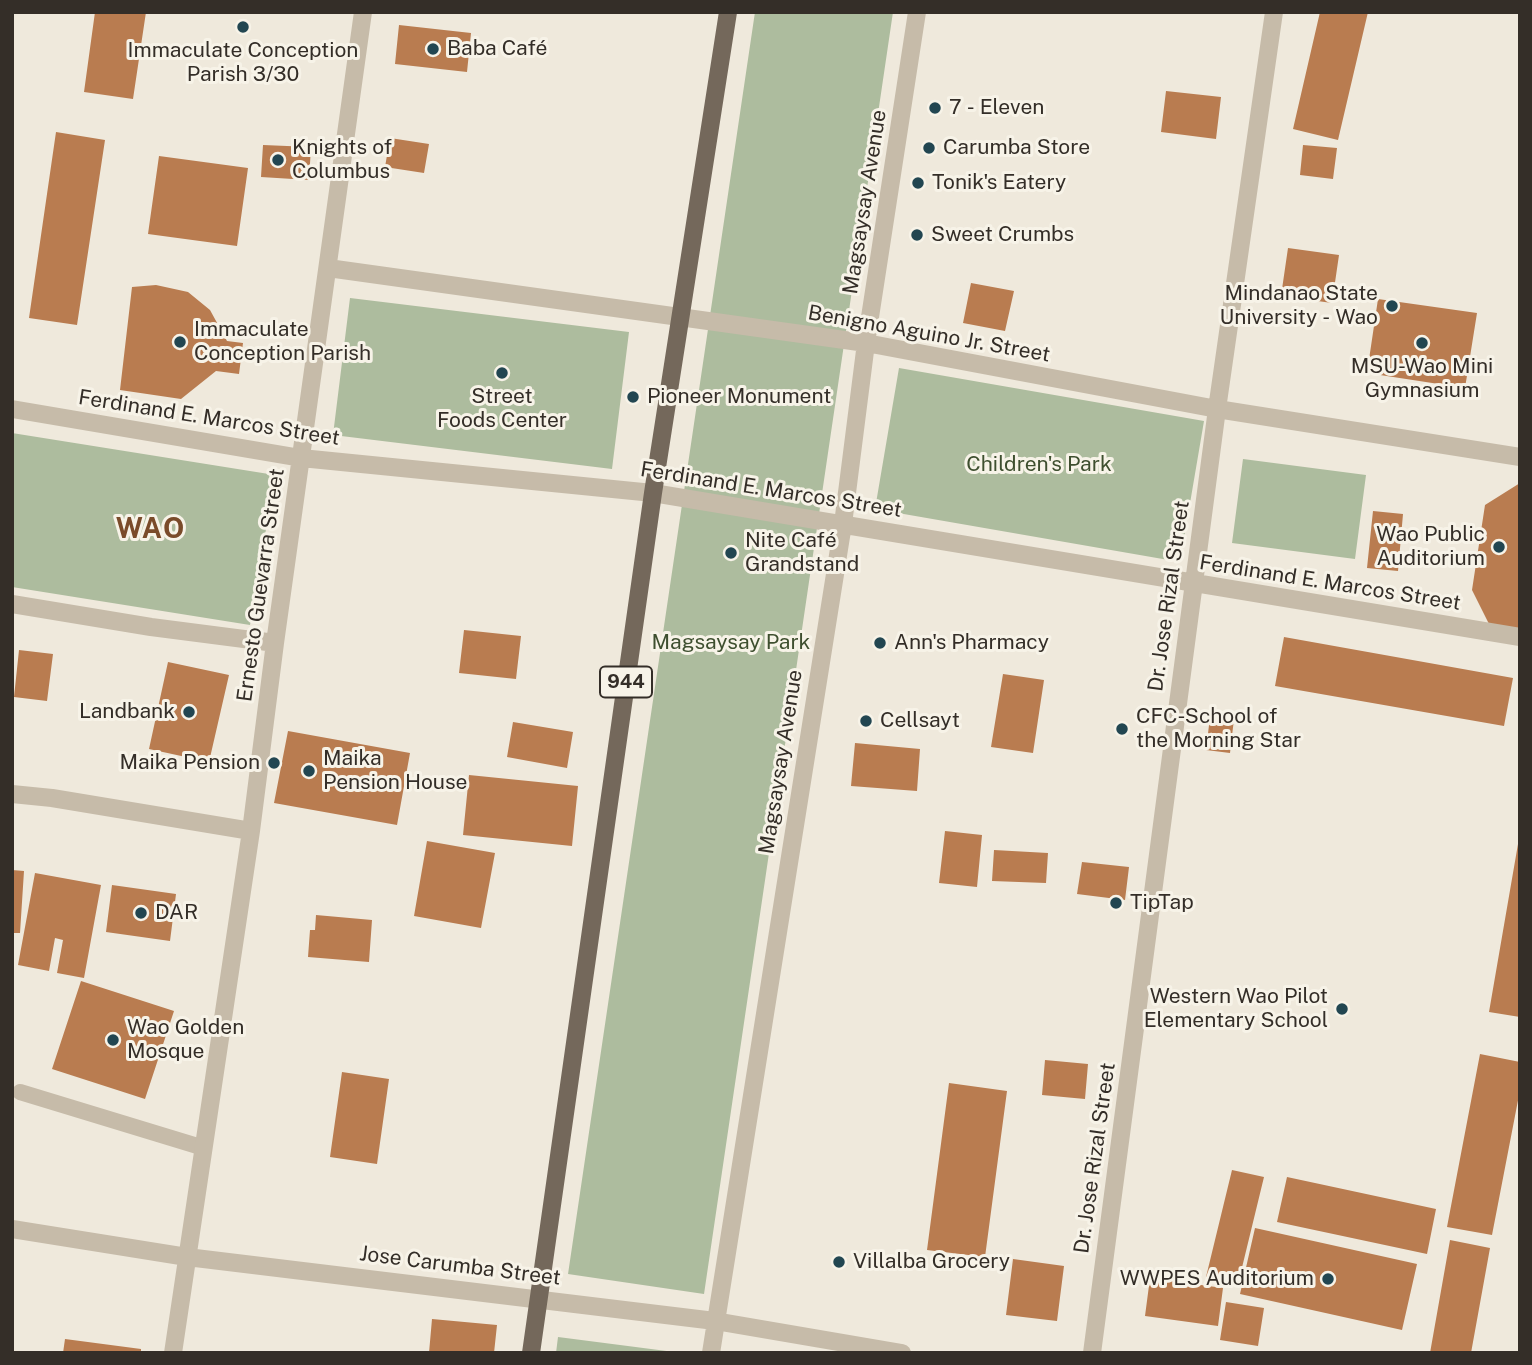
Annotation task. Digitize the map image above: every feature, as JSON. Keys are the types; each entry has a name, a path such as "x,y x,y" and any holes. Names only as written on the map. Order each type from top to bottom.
{"main road":[{"name":"944","path":"531,1353 653,493 728,12"}],"street":[{"name":"Ernesto Guevarra Street","path":"173,1353 251,831 363,12"},
{"name":"Magsaysay Avenue","path":"711,1353 843,524 866,343 917,12"},
{"name":"Dr. Jose Rizal Street","path":"1092,1353 1193,584 1274,12"},
{"name":"Benigno Aguino Jr. Street","path":"328,268 866,343 1217,409 1520,457"},
{"name":"Ferdinand E. Marcos Street","path":"12,409 301,458 653,493 1520,637"},
{"path":"12,604 151,627 275,643"},
{"path":"12,794 52,798 251,831"},
{"name":"Jose Carumba Street","path":"12,1229 187,1257 715,1321 902,1353"}],"lane":[{"path":"20,1092 204,1148"}],"green space":[{"name":"Magsaysay Park","path":"755,12 893,12 704,1294 568,1274"},
{"path":"350,298 629,332 612,469 333,435"},
{"name":"Children's Park","path":"899,368 1204,421 1180,562 875,509"},
{"path":"12,433 275,475 250,625 12,587"},
{"path":"1243,459 1366,475 1355,559 1232,543"},
{"path":"558,1337 682,1353 556,1353"}],"building":[{"path":"95,12 146,12 133,99 84,92"},
{"path":"1320,12 1368,12 1338,140 1293,129"},
{"name":"Baba Café","path":"399,25 471,33 467,72 395,64"},
{"path":"1166,91 1221,97 1216,139 1161,132"},
{"path":"56,132 105,140 77,325 29,318"},
{"path":"390,138 429,144 424,173 385,167"},
{"path":"263,145 311,147 309,180 261,177"},
{"path":"1303,145 1337,148 1333,179 1300,175"},
{"path":"159,156 248,168 237,246 148,234"},
{"path":"1288,248 1339,255 1332,303 1281,296"},
{"path":"971,283 1014,291 1005,331 963,323"},
{"name":"Immaculate Conception Parish","path":"156,285 188,292 210,310 227,341 243,343 239,374 216,371 181,399 120,390 132,287"},
{"name":"MSU-Wao Mini Gymnasium","path":"1378,299 1477,313 1465,388 1367,373"},
{"name":"Wao Public Auditorium","path":"1520,483 1520,633 1492,630 1472,590 1485,505"},
{"path":"1373,511 1403,514 1398,571 1367,568"},
{"path":"464,630 521,636 516,679 459,673"},
{"path":"1284,637 1513,678 1504,726 1275,686"},
{"path":"19,650 53,654 47,701 14,697"},
{"name":"Landbank","path":"168,662 229,675 209,762 149,749"},
{"path":"1003,674 1044,680 1033,753 991,747"},
{"path":"1210,717 1234,719 1230,753 1206,750"},
{"path":"513,722 573,732 567,768 507,757"},
{"path":"288,731 410,753 397,825 274,803"},
{"path":"855,743 920,749 917,791 851,786"},
{"path":"469,775 578,786 572,846 463,835"},
{"path":"945,831 982,835 977,887 939,883"},
{"path":"427,841 495,853 481,928 414,916"},
{"path":"1518,844 1520,845 1520,1017 1489,1012"},
{"path":"994,850 1048,853 1046,883 992,881"},
{"path":"1082,862 1129,867 1125,900 1077,894"},
{"path":"12,870 24,871 20,933 12,933"},
{"path":"35,873 101,885 84,978 57,973 63,940 55,938 49,971 18,965"},
{"name":"DAR","path":"112,885 176,894 170,941 106,932"},
{"path":"316,915 372,920 369,962 308,957 310,930 315,930"},
{"name":"Wao Golden Mosque","path":"81,981 174,1011 145,1099 52,1069"},
{"path":"1480,1054 1520,1062 1520,1090 1492,1235 1447,1227"},
{"path":"1045,1060 1088,1064 1085,1099 1042,1095"},
{"path":"342,1072 389,1079 377,1164 330,1157"},
{"path":"949,1083 1007,1091 985,1257 927,1250"},
{"path":"1232,1170 1264,1177 1238,1284 1206,1277"},
{"path":"1287,1177 1436,1209 1427,1254 1277,1222"},
{"name":"WWPES Auditorium","path":"1255,1228 1417,1264 1402,1330 1240,1294"},
{"path":"1450,1240 1490,1248 1471,1353 1430,1353"},
{"path":"1013,1259 1064,1266 1057,1321 1006,1315"},
{"path":"1150,1278 1223,1288 1218,1326 1145,1316"},
{"path":"1226,1302 1264,1308 1258,1346 1220,1340"},
{"path":"432,1319 497,1325 494,1353 429,1353"},
{"path":"65,1339 141,1349 141,1353 63,1353"}],"place":[{"name":"Immaculate Conception Parish 3/30","path":"243,27"},
{"name":"Baba Café","path":"433,49"},
{"name":"7 - Eleven","path":"935,108"},
{"name":"Carumba Store","path":"929,148"},
{"name":"Knights of Columbus","path":"278,160"},
{"name":"Tonik's Eatery","path":"918,183"},
{"name":"Sweet Crumbs","path":"917,235"},
{"name":"Mindanao State University - Wao","path":"1392,306"},
{"name":"Immaculate Conception Parish","path":"180,342"},
{"name":"MSU-Wao Mini Gymnasium","path":"1422,343"},
{"name":"Street Foods Center","path":"502,373"},
{"name":"Pioneer Monument","path":"633,397"},
{"name":"Wao Public Auditorium","path":"1499,547"},
{"name":"Nite Café Grandstand","path":"731,553"},
{"name":"Ann's Pharmacy","path":"880,643"},
{"name":"Landbank","path":"189,712"},
{"name":"Cellsayt","path":"866,721"},
{"name":"CFC-School of the Morning Star","path":"1122,729"},
{"name":"Maika Pension","path":"274,763"},
{"name":"Maika Pension House","path":"309,771"},
{"name":"TipTap","path":"1116,903"},
{"name":"DAR","path":"141,913"},
{"name":"Western Wao Pilot Elementary School","path":"1342,1009"},
{"name":"Wao Golden Mosque","path":"113,1040"},
{"name":"Villalba Grocery","path":"839,1262"},
{"name":"WWPES Auditorium","path":"1328,1279"}],"district":[{"name":"WAO","path":"151,529"}]}
